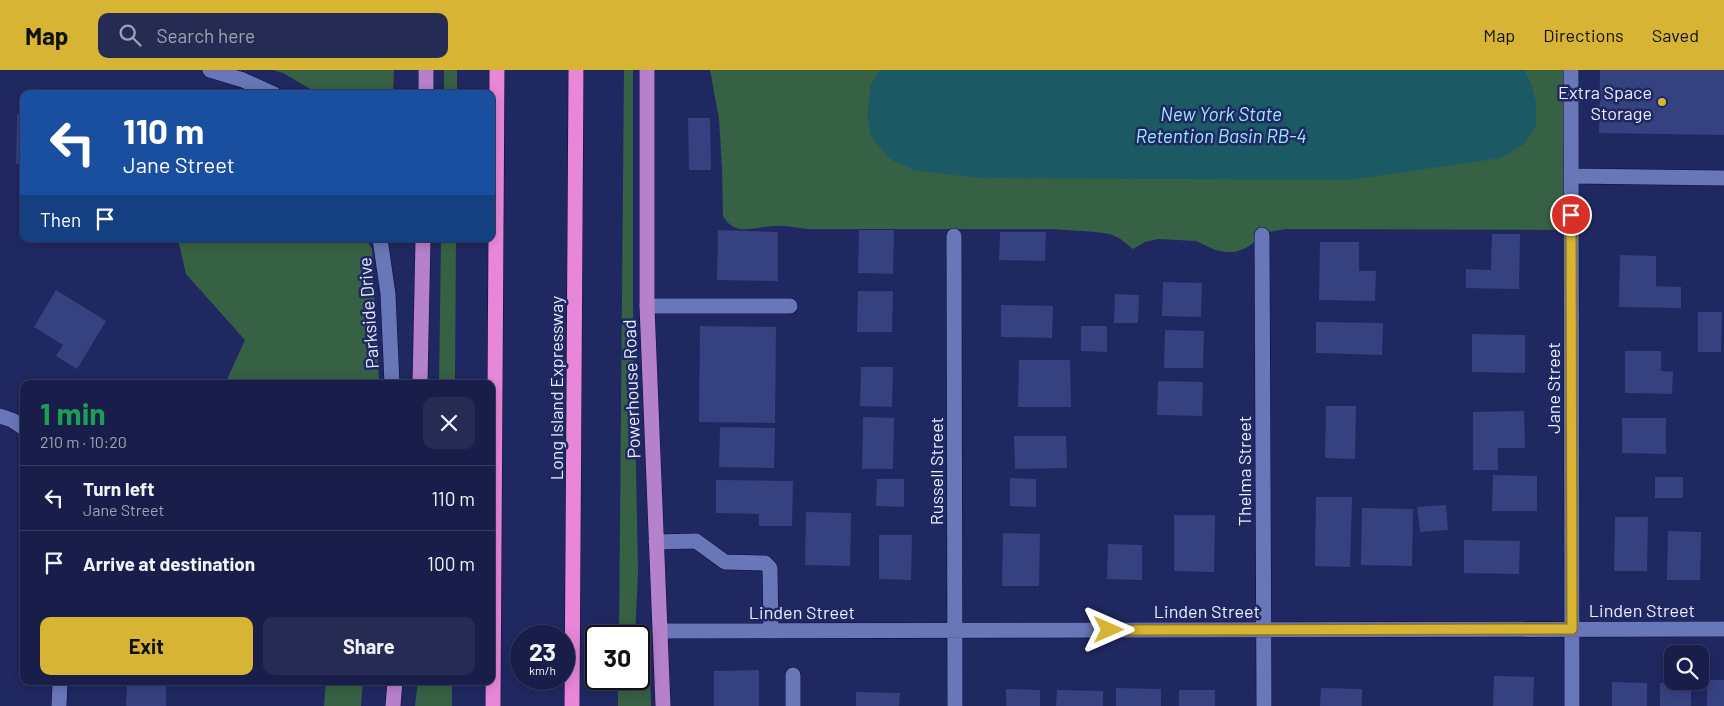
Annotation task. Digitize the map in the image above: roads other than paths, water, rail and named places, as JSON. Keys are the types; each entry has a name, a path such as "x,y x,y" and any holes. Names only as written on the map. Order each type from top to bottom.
{"highway":[{"path":"495,452 498,70"},
{"name":"Long Island Expressway","path":"572,706 576,70"},
{"path":"493,685 493,706"}],"main road":[{"path":"426,70 426,90"},
{"name":"Powerhouse Road","path":"648,70 647,306 663,706"},
{"path":"420,380 423,242"},
{"path":"393,706 395,685"}],"street":[{"name":"Jane Street","path":"1571,70 1572,706"},
{"path":"217,72 243,80 265,90"},
{"path":"1571,176 1724,178"},
{"name":"Thelma Street","path":"1262,235 1264,706"},
{"name":"Russell Street","path":"954,236 955,706"},
{"name":"Parkside Drive","path":"380,242 388,294 392,380"},
{"path":"647,306 790,306"},
{"path":"0,416 20,425"},
{"path":"656,542 696,541 725,562 765,563 770,568 771,631"},
{"name":"Linden Street","path":"660,631 1724,629"},
{"path":"793,675 793,706"},
{"path":"59,706 60,685"}],"water":[{"name":"New York State Retention Basin RB-4","path":"880,70 1525,70 1536,102 1536,126 1525,143 1501,158 1349,180 978,178 913,170 890,159 871,137 867,114 871,84"}],"place":[{"name":"Extra Space Storage","path":"1662,102"}]}
